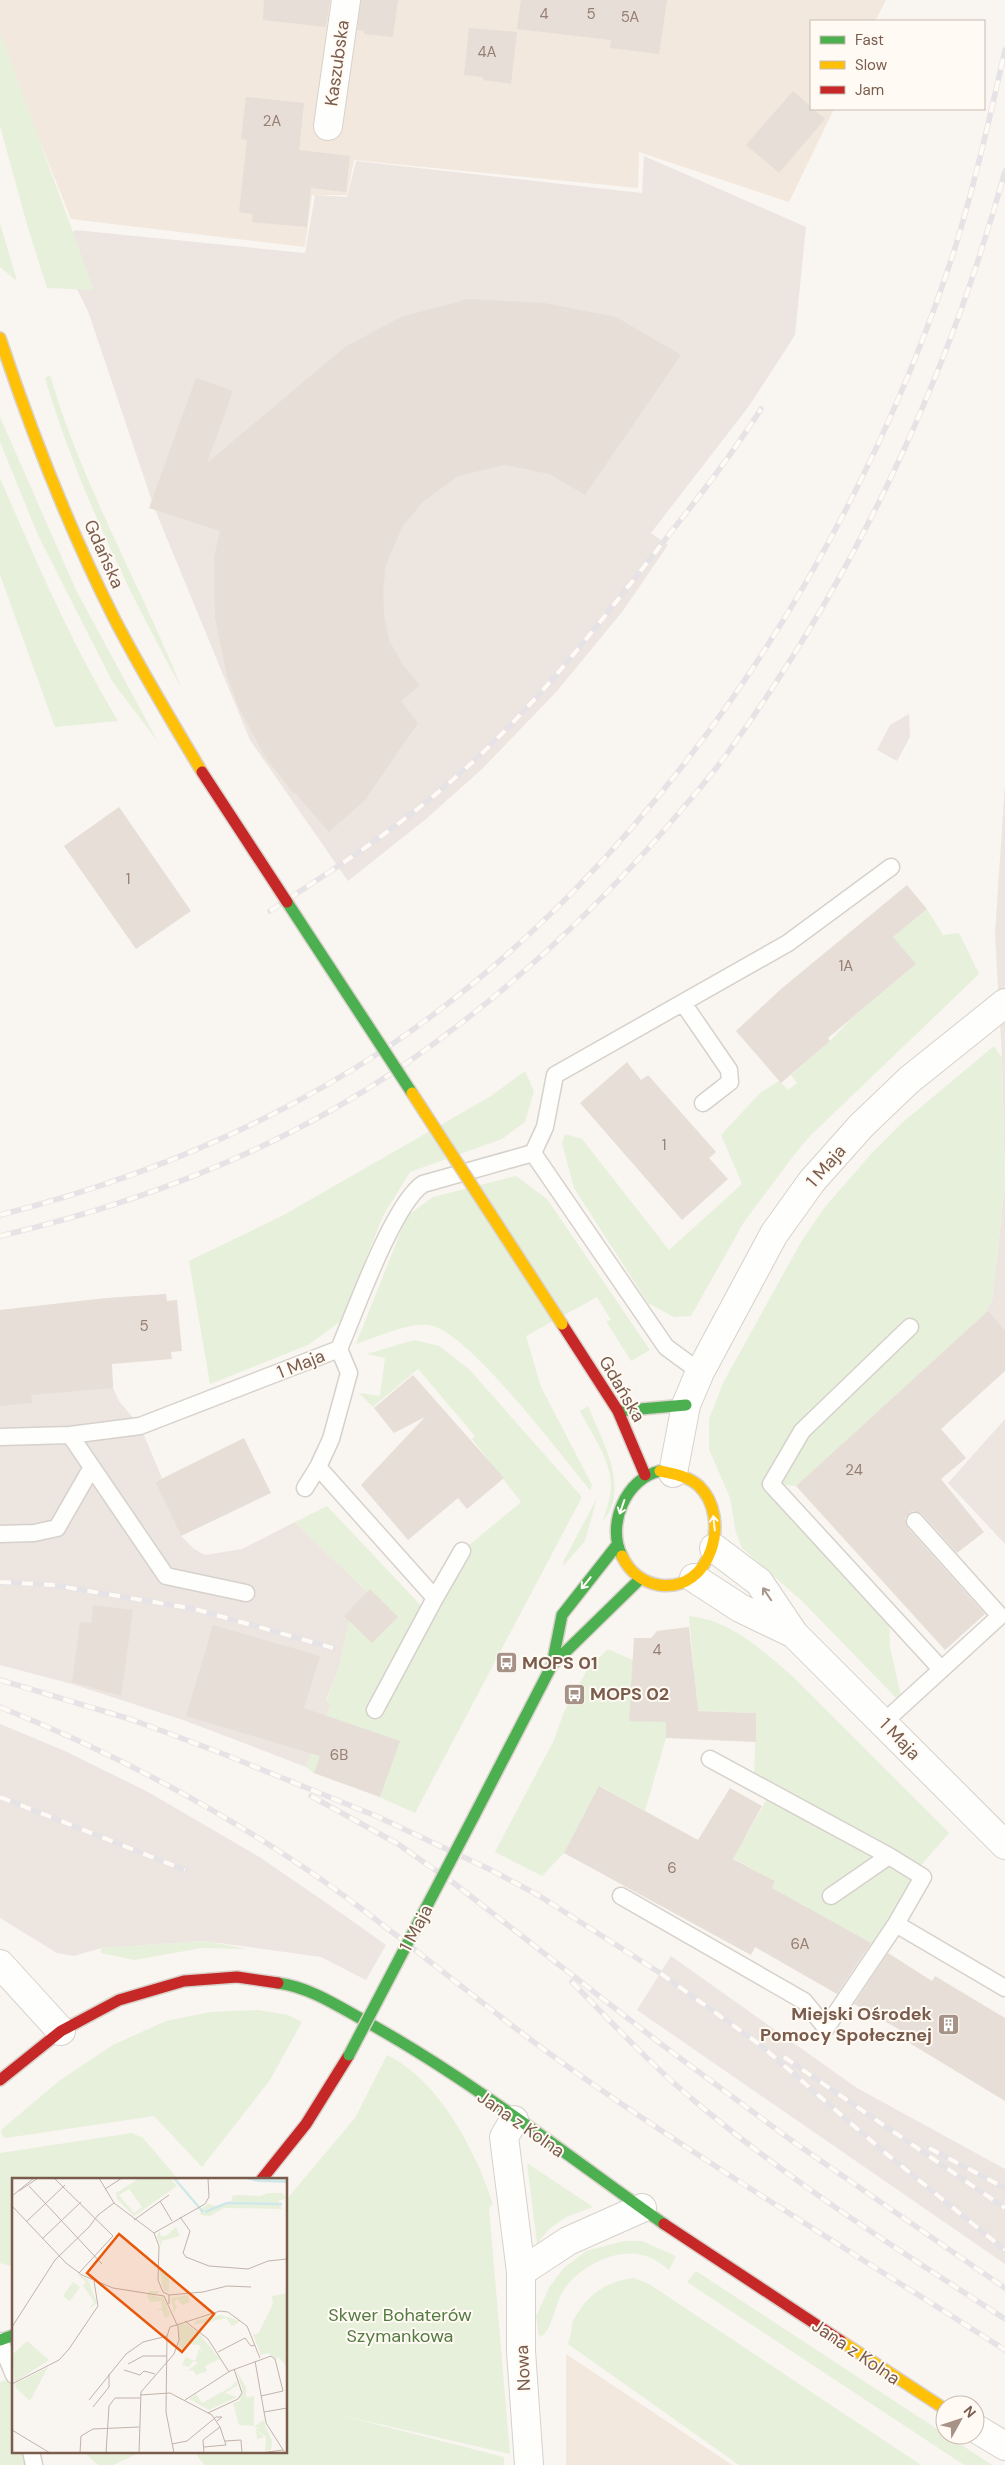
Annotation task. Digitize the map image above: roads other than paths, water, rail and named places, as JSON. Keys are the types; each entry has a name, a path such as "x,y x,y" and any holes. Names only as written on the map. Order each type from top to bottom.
{"street":[{"name":"Kaszubska","path":"328,126 346,0"},
{"name":"Gdańska","path":"0,338 48,471 102,592 134,656 202,772 618,1411 645,1475"},
{"name":"1 Maja","path":"673,1473 686,1405 700,1372 774,1234 812,1181 861,1126 909,1080 995,1010"},
{"path":"618,1411 686,1405"},
{"path":"660,1471 673,1473 691,1480 710,1500 716,1524 714,1548 705,1565 694,1578 679,1586 659,1586 640,1579 625,1564 617,1545 616,1529 625,1498 645,1475 660,1471"},
{"path":"552,1665 562,1615 617,1545"},
{"path":"714,1548 759,1582 794,1634"},
{"path":"694,1578 740,1608 794,1634"},
{"path":"552,1665 640,1579"},
{"name":"1 Maja","path":"794,1634 1005,1845"},
{"name":"1 Maja","path":"263,2178 306,2124 349,2055 552,1665"},
{"path":"0,1964 61,2031"},
{"name":"Jana z Kolna","path":"0,2080 61,2031 119,2000 184,1981 237,1977 289,1984 324,1998 414,2048 642,2208 935,2402"},
{"name":"Nowa","path":"514,2120 504,2138 521,2272 521,2351 529,2465"},
{"path":"521,2272 568,2240 642,2208"},
{"path":"0,2340 12,2335"},
{"path":"985,2434 1005,2446"}],"lane":[{"path":"700,1372 666,1347 533,1152 544,1127 555,1075 788,942 891,867"},
{"path":"683,1003 729,1070 730,1082 704,1103"},
{"name":"1 Maja","path":"0,1437 70,1435 140,1426 339,1349 396,1217 417,1188 423,1184 533,1152"},
{"path":"910,1327 802,1431 770,1484 941,1669"},
{"path":"305,1488 318,1467 330,1439 349,1373 339,1349"},
{"path":"70,1435 166,1576 246,1593"},
{"path":"0,1534 34,1533 56,1528 92,1466"},
{"path":"318,1467 435,1598"},
{"path":"884,1722 1000,1616 915,1521"},
{"path":"375,1710 462,1551"},
{"path":"621,1896 804,2002 826,2028 896,1924 923,1877 889,1856 710,1759"},
{"path":"831,1896 889,1856"},
{"path":"896,1924 1005,1988"},
{"path":"0,2340 12,2370"},
{"path":"31,2452 34,2465"}],"railway":[{"path":"0,1215 102,1185 201,1148 297,1102 388,1047 485,973 576,889 659,795 735,694 803,587 863,476 913,362 955,248 976,174 1005,50"},
{"path":"0,1236 106,1207 210,1169 260,1147 358,1095 440,1039 510,984 607,893 667,827 726,755 772,688 815,620 855,549 892,476 955,326 982,249 1005,171"},
{"path":"270,911 413,813 457,776 507,729 553,679 618,600 717,472 761,409"},
{"path":"0,1582 53,1585 195,1609 333,1648"},
{"path":"0,1680 133,1720 221,1753 376,1816 489,1869 538,1895 660,1973 759,2044 883,2151 1005,2250"},
{"path":"0,1707 111,1756 184,1794 254,1835 360,1908 535,2043 624,2106 732,2177 1005,2350"},
{"path":"311,1796 398,1844 455,1884 661,2044 795,2143 1005,2288"},
{"path":"0,1797 185,1870"},
{"path":"572,1982 669,2078 739,2137 813,2192 1005,2319"},
{"path":"784,2057 1005,2208"},
{"path":"929,2148 1005,2188"}],"place":[{"name":"MOPS 01","path":"506,1663"},
{"name":"MOPS 02","path":"574,1694"},
{"name":"Miejski Ośrodek Pomocy Społecznej","path":"948,2024"}],"park label":[{"name":"Skwer Bohaterów Szymankowa","path":"400,2325"}]}
